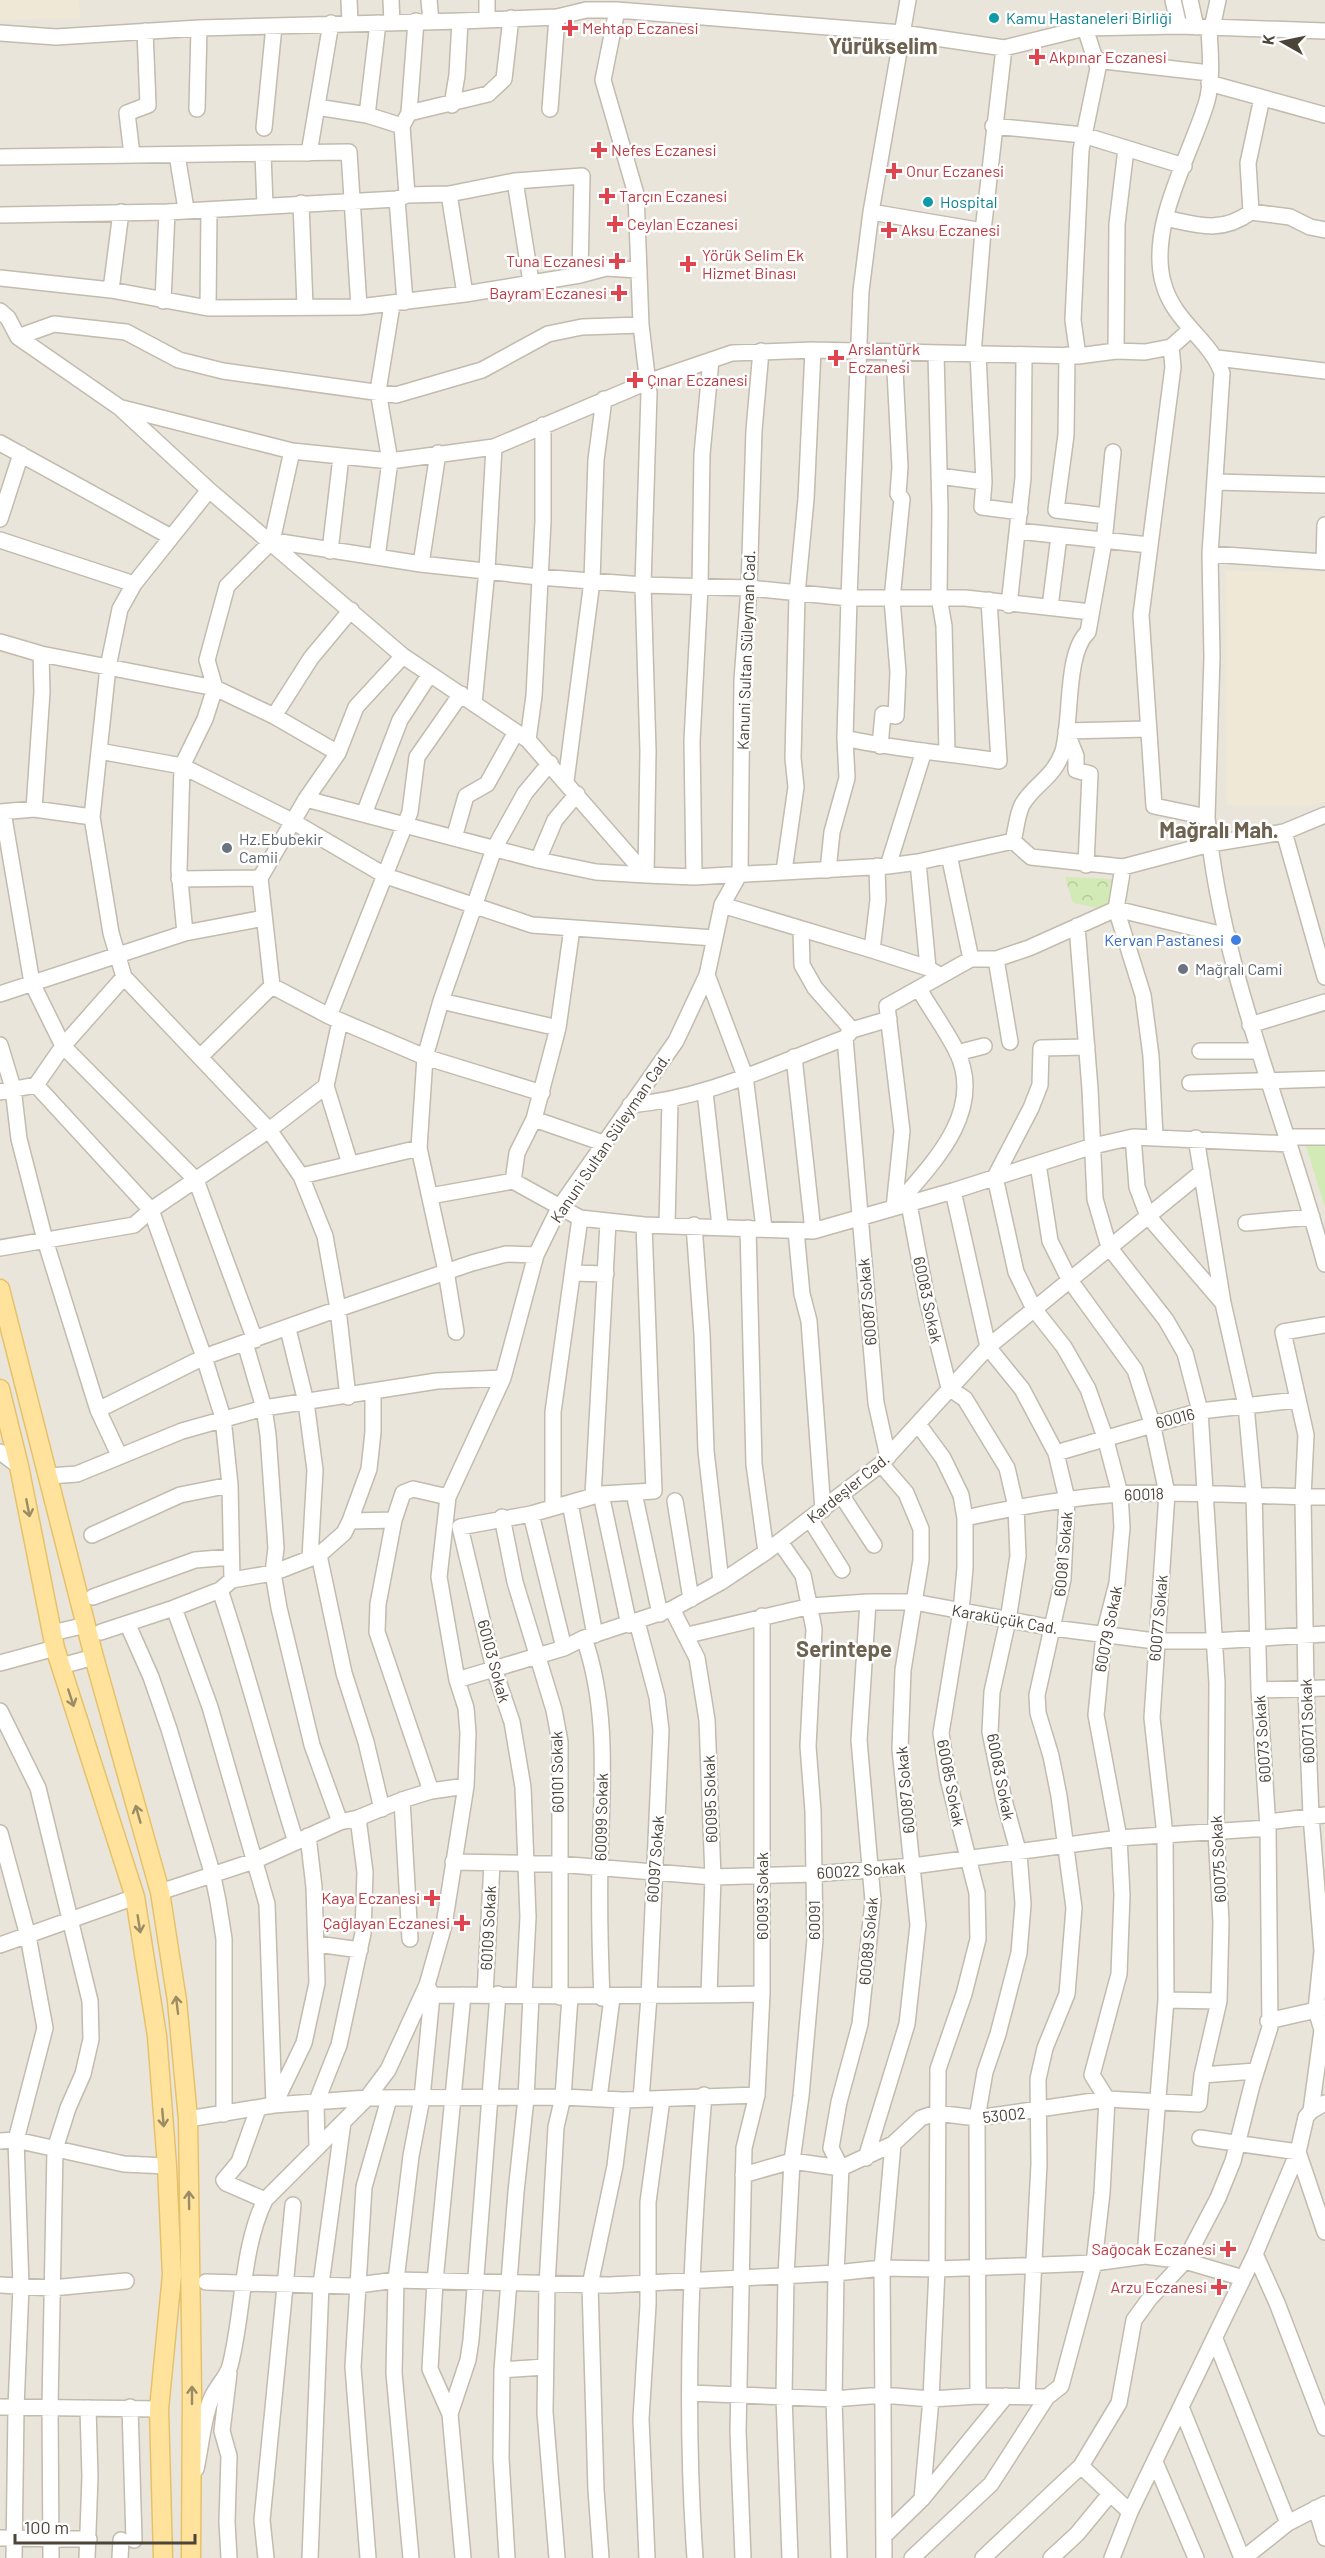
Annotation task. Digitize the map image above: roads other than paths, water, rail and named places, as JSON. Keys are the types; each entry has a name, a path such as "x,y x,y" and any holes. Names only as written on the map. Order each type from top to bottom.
{"main road":[{"path":"0,1289 49,1476 93,1628 94,1657 160,1892 177,2001 188,2119 192,2558"},
{"path":"0,1389 19,1466 53,1640 135,1897 157,2036 167,2166 172,2275 159,2409 163,2558"}],"street":[{"path":"349,0 350,23"},
{"path":"367,115 391,0"},
{"path":"377,557 390,461 378,392 399,304 406,120 423,21 429,0"},
{"path":"487,0 488,19"},
{"path":"828,870 832,832 847,778 845,738 849,598 861,291 871,212 908,0"},
{"path":"1173,0 1179,26"},
{"path":"1190,0 1206,28 1210,78 1207,99 1165,218 1159,252 1163,282 1172,305 1190,330 1217,358 1222,373 1210,554 1212,657 1207,817 1228,936 1250,1025 1289,1141 1325,1264"},
{"path":"1206,28 1218,0"},
{"path":"0,33 56,37 199,28 557,17 585,5 902,33 1004,48 1085,28 1179,26 1325,31"},
{"path":"617,9 603,80 636,194 641,325 647,381 643,585 648,751 646,875"},
{"path":"550,109 557,17"},
{"path":"317,107 406,120 488,94 504,79 511,18"},
{"path":"452,105 457,75 460,21"},
{"path":"309,153 331,23"},
{"path":"264,128 274,26"},
{"path":"197,110 199,28"},
{"path":"1085,28 1098,68 1096,88 1083,135 1073,356 1056,510 1106,516"},
{"path":"132,155 127,113 148,105 145,31"},
{"path":"1004,48 982,231 975,354 984,482 982,507 1020,512"},
{"path":"1095,60 1210,78 1262,98 1325,114"},
{"path":"1251,212 1248,163 1262,98"},
{"path":"993,126 1083,135 1184,166"},
{"path":"1116,351 1117,224 1126,149"},
{"path":"0,157 349,152 359,307"},
{"path":"263,154 265,205"},
{"path":"177,155 186,209"},
{"path":"0,216 167,212 186,209 209,211 301,202 353,202 450,194 515,181 582,176 580,275"},
{"path":"515,181 531,282"},
{"path":"450,194 465,294"},
{"path":"301,202 305,306"},
{"path":"208,308 209,211"},
{"path":"111,290 121,212"},
{"path":"163,301 167,212"},
{"path":"871,212 982,231"},
{"path":"1165,218 1210,228 1241,220 1251,212 1290,217 1310,227 1325,230"},
{"path":"0,278 111,290 208,308 359,307 399,304 465,294 580,275 606,268 638,270"},
{"path":"0,311 8,318 18,337 119,407 209,489 403,656 522,736 550,763 646,875"},
{"path":"18,337 54,324 126,332 179,360 223,371 396,395 482,370 548,334 582,327 641,325"},
{"path":"119,407 203,426 291,451 390,461 494,447 647,381 732,353 813,350 1073,356 1116,351 1145,352 1172,347 1190,330"},
{"path":"1172,347 1173,367 1141,615 1148,729 1154,806 1207,817"},
{"path":"784,871 796,787 792,758 797,594 806,499 813,350"},
{"name":"Kanuni Sultan Süleyman Cad.","path":"229,2558 227,2522 229,2456 222,2431 230,2368 246,2284 249,2250 258,2214 266,2199 367,2098 388,2070 429,1990 444,1925 466,1786 468,1733 466,1708 457,1680 439,1577 448,1497 502,1378 536,1255 559,1208 676,1041 707,975 722,905 740,873 742,680 749,588 754,430 761,351"},
{"path":"880,746 883,714 896,716 898,672 892,599 902,499 898,494 900,467 894,352"},
{"path":"936,354 939,597 944,626 947,752"},
{"path":"1009,605 1020,512 1025,438 1024,356"},
{"path":"1217,358 1325,371"},
{"path":"694,877 692,741 700,587 702,454 711,360"},
{"path":"566,781 592,581 596,460 604,399"},
{"path":"454,838 466,796 487,784 522,736 534,696 545,471 543,425"},
{"path":"0,443 171,537"},
{"path":"350,1164 326,1086 334,1019 410,812 417,757 467,699 487,570 494,447"},
{"path":"185,933 179,879 178,815 182,766 205,719 214,688 207,660 227,586 272,541 291,451"},
{"path":"1013,841 1022,805 1051,775 1063,751 1072,676 1081,639 1088,632 1104,542 1113,452"},
{"path":"422,564 438,453"},
{"path":"0,519 21,454"},
{"path":"330,551 341,457"},
{"path":"939,476 984,482"},
{"path":"1215,482 1325,485"},
{"path":"209,489 134,584 120,609 108,667 92,817 117,956 124,977 269,1130 301,1176 325,1236 338,1309 348,1397"},
{"path":"1210,554 1324,562 1325,525"},
{"path":"1018,531 1149,545"},
{"path":"1050,607 1059,536"},
{"path":"0,540 134,584"},
{"path":"272,541 422,564 539,577 643,585 749,588 849,598 939,597 989,600 1009,605 1091,612"},
{"path":"845,738 880,746 947,752 999,761 989,600"},
{"path":"274,716 310,658 351,610"},
{"path":"0,642 41,654 214,688 274,716 338,753"},
{"path":"34,809 42,692 41,654"},
{"path":"272,986 260,878 292,821 338,753 356,707 403,656"},
{"path":"364,814 400,720 430,674"},
{"path":"1066,731 1148,729"},
{"path":"1066,731 1076,756 1076,770 1090,774 1086,865"},
{"path":"99,751 182,766 292,821 386,876 532,925 714,938"},
{"path":"872,950 882,866 924,751"},
{"path":"456,1332 446,1271 419,1148 425,1057 441,1001 494,849 525,793 550,763"},
{"path":"538,860 555,820 577,794"},
{"path":"306,799 538,860 596,872 646,875 694,877 882,866 918,862 1013,841"},
{"path":"92,817 34,809 2,812 32,983 63,1046 196,1180 250,1342 264,1408 276,1548 273,1572 312,1745 340,1822"},
{"path":"1013,841 1031,857 1086,865 1123,867 1210,844 1284,832 1325,815"},
{"path":"1284,832 1325,977"},
{"path":"949,855 971,959"},
{"path":"918,862 934,971"},
{"path":"1123,867 1116,909 1143,995 1151,1056 1155,1137"},
{"path":"179,879 260,878"},
{"path":"722,905 934,971"},
{"path":"894,1208 902,1131 887,1006 919,989 934,971 971,959 996,958 1029,948 1116,909 1228,936"},
{"path":"0,994 185,933 264,918"},
{"path":"1077,926 1087,1047 1095,1199 1109,1247"},
{"path":"513,1181 517,1153 534,1119 558,1028 572,928"},
{"path":"801,929 802,965 815,988 848,1034"},
{"path":"996,958 1010,1042"},
{"path":"707,975 745,1076 764,1228"},
{"path":"6,1090 36,1085 63,1046 124,977"},
{"path":"272,986 334,1019 425,1057 542,1093"},
{"path":"200,1056 272,986"},
{"path":"894,1208 947,1145 964,1103 964,1075 957,1053 919,989"},
{"path":"441,1001 558,1028"},
{"path":"1250,1025 1325,1002"},
{"path":"630,1105 670,1101 705,1092 889,1019"},
{"name":"60087 Sokak","path":"848,1034 859,1218 876,1403 885,1460 906,1493 921,1529 921,1560 903,1670 900,1749 918,1925 907,2024 866,2158"},
{"path":"0,1046 6,1090 45,1240 98,1410 119,1455"},
{"path":"957,1053 984,1046"},
{"path":"995,1177 1031,1108 1040,1085 1041,1048 1087,1047"},
{"path":"1200,1051 1257,1051"},
{"path":"794,1057 813,1231"},
{"path":"1190,1083 1325,1079"},
{"path":"36,1085 152,1210 223,1418 230,1485 231,1557 226,1585 265,1746 302,1839 317,1944 317,1983 304,2043 274,2105"},
{"path":"0,1248 134,1225 152,1210 269,1130 326,1086"},
{"path":"705,1092 720,1226"},
{"path":"667,1225 670,1101"},
{"path":"534,1119 603,1143"},
{"path":"1132,1137 1137,1187 1148,1216 1223,1303"},
{"path":"430,1196 513,1181 580,1218 644,1225 813,1231 953,1191 1093,1146 1132,1137 1289,1141 1325,1137"},
{"name":"60073 Sokak","path":"983,2558 1081,2466 1119,2403 1134,2320 1150,2298 1185,2261 1218,2198 1238,2143 1270,2027 1268,2021 1268,1825 1259,1690 1254,1493 1246,1405 1223,1303 1196,1138"},
{"path":"301,1176 419,1148"},
{"name":"60077 Sokak","path":"1038,1164 1050,1241 1069,1279 1136,1370 1152,1423 1167,1493 1155,1641 1152,1718 1165,1835 1166,2000 1145,2256"},
{"name":"Kardeşler Cad.","path":"457,1680 564,1648 589,1636 666,1611 721,1582 766,1552 842,1496 885,1460 988,1347 1202,1172"},
{"name":"60079 Sokak","path":"995,1177 1016,1272 1034,1309 1064,1347 1088,1389 1105,1437 1120,1494 1122,1527 1117,1583 1104,1634 1096,1715 1119,1838 1122,1895 1119,1974 1092,2075 1107,2098"},
{"name":"60081 Sokak","path":"953,1191 988,1347 1022,1389 1056,1453 1067,1499 1063,1579 1037,1695 1038,1713 1053,1766 1074,1908 1067,1994 1045,2048 1038,2079 1034,2264 1027,2396"},
{"name":"60083 Sokak","path":"909,1204 927,1300 949,1388 965,1399 1007,1468 1016,1508 1018,1556 1008,1620 992,1692 990,1732 1018,1854 1023,1904 1019,1953 998,2034 985,2072 977,2118 978,2396"},
{"path":"1246,1222 1312,1217"},
{"path":"553,1508 552,1412 580,1218"},
{"name":"60097 Sokak","path":"608,1222 597,1495 633,1623 657,1697 661,1730 649,1997 641,2099"},
{"path":"445,1529 502,1517 531,1514 597,1495 654,1491 644,1225"},
{"path":"694,1225 702,1334 706,1451 721,1582"},
{"path":"748,1228 754,1464 766,1552"},
{"path":"796,1231 802,1294 809,1321 817,1515 842,1570"},
{"name":"60075 Sokak","path":"1109,1247 1166,1320 1180,1345 1200,1411 1215,1641 1216,1832 1221,1922 1219,2001 1202,2075"},
{"path":"98,1410 204,1357 288,1329 338,1309 446,1271 506,1254 536,1255"},
{"path":"573,1273 606,1274"},
{"name":"60071 Sokak","path":"1112,2558 1130,2512 1255,2254 1298,2152 1306,2117 1311,2111 1322,2030 1322,1951 1318,1816 1306,1689 1303,1497 1306,1435 1283,1332 1325,1324"},
{"path":"288,1329 306,1402 315,1470 315,1556 344,1673 366,1742 382,1809"},
{"path":"49,1476 77,1474 119,1455 223,1418 264,1408 348,1397 437,1381 502,1378"},
{"path":"0,1663 53,1640 93,1628 128,1625 226,1585 273,1572 315,1556 344,1533 369,1469 374,1391"},
{"name":"60016","path":"1056,1453 1152,1423 1200,1411 1297,1400"},
{"name":"60085 Sokak","path":"918,1424 944,1458 961,1495 965,1518 965,1568 961,1611 941,1733 948,1779 977,1893 978,1939 964,1994 938,2069 937,2269 931,2399 922,2499"},
{"path":"0,1452 19,1466"},
{"path":"92,1535 180,1496 230,1485"},
{"path":"431,1791 377,1632 378,1604 394,1520 403,1493 413,1489 448,1497"},
{"name":"60095 Sokak","path":"634,1492 666,1611 688,1635 697,1658 707,1720 713,1877 709,1995"},
{"name":"60018","path":"965,1518 1067,1499 1120,1494 1254,1493 1325,1497"},
{"path":"842,1496 874,1545"},
{"path":"675,1501 691,1599"},
{"name":"60099 Sokak","path":"570,1503 602,1717 600,1867 607,1998 599,2098"},
{"path":"531,1514 564,1648"},
{"name":"60101 Sokak","path":"502,1517 515,1582 554,1710 560,1742 558,1864 565,1997 563,2097 556,2127 545,2367 545,2412 557,2558"},
{"path":"350,1521 394,1520"},
{"name":"60103 Sokak","path":"460,1527 494,1669 512,1722 523,1787 528,1917 526,2098 502,2370 501,2458 507,2558"},
{"name":"60091","path":"780,1542 803,1575 814,1629 808,1746 815,1939 810,2010 792,2161 786,2276 784,2397 790,2558"},
{"path":"93,1596 195,1560 231,1557"},
{"name":"Karaküçük Cad.","path":"688,1635 811,1606 868,1602 914,1602 1053,1628 1155,1641 1215,1641 1325,1634"},
{"name":"60089 Sokak","path":"841,2168 831,2148 839,2102 860,2024 873,1901 863,1809 859,1740 868,1602"},
{"path":"174,1608 210,1707 267,1904 274,2105"},
{"name":"60093 Sokak","path":"744,2558 738,2431 744,2148 757,2095 762,1994 763,1875 760,1792 762,1616"},
{"path":"128,1625 151,1677 212,1872 224,1939 224,2114"},
{"path":"61,1666 94,1657"},
{"path":"1259,1690 1325,1688"},
{"path":"0,1711 38,1788 90,2001 91,2039 83,2074 68,2108 55,2149 50,2406 51,2558"},
{"path":"160,1892 212,1872 254,1861 340,1822 358,1818 402,1800 431,1791 466,1786"},
{"path":"402,1800 410,1939"},
{"name":"60022 Sokak","path":"453,1862 558,1864 713,1877 814,1874 913,1866 966,1857 1018,1854 1064,1844 1119,1838 1216,1832 1318,1816"},
{"path":"317,2147 316,2103 339,2045 363,1933 365,1872 358,1818"},
{"path":"0,1833 28,1936 45,2028 16,2140 21,2286 8,2407 7,2538 14,2558"},
{"name":"60109 Sokak","path":"450,2414 468,2360 491,2098 492,1863"},
{"path":"0,1946 135,1897"},
{"path":"317,1944 360,1950"},
{"path":"411,2558 394,2373 396,2280 411,2156 422,2098 429,1990 463,1995 607,1998 762,1994"},
{"path":"463,1995 435,2281 430,2369 450,2414 463,2558"},
{"path":"1166,2000 1219,2001"},
{"path":"1268,2021 1321,2009"},
{"path":"1202,2075 1256,2071"},
{"name":"53002","path":"936,2113 977,2118 1039,2111 1107,2098 1199,2104 1202,2075"},
{"path":"188,2119 274,2105 367,2098 563,2097 623,2100 757,2095"},
{"path":"695,2558 690,2393 691,2281 704,2096"},
{"path":"912,2558 991,2484 1047,2397 1061,2386 1094,2263 1107,2098"},
{"path":"368,2558 353,2367 360,2283 364,2187 389,2099"},
{"path":"647,2558 641,2419 648,2202 662,2099"},
{"path":"601,2558 596,2490 590,2285 615,2166 623,2100"},
{"path":"1311,2111 1325,2103"},
{"path":"258,2109 239,2162 224,2180 226,2183 266,2199"},
{"path":"743,2175 792,2161 841,2168 893,2144 921,2118 936,2113"},
{"path":"310,2558 321,2284 343,2122"},
{"path":"1200,2138 1298,2152 1325,2232"},
{"path":"0,2141 16,2140 124,2164 167,2166"},
{"path":"884,2558 882,2268 893,2144"},
{"path":"838,2558 834,2399 836,2273 841,2168"},
{"path":"266,2558 262,2520 293,2205"},
{"path":"1255,2254 1278,2303 1325,2427"},
{"path":"206,2282 351,2286 396,2280 547,2285 647,2284 836,2273 882,2268 937,2269 1094,2263 1145,2256 1185,2261 1243,2278"},
{"path":"0,2285 52,2288 126,2281"},
{"path":"1215,2339 1288,2523"},
{"path":"502,2370 545,2367"},
{"path":"192,2489 211,2398 230,2368"},
{"path":"690,2393 740,2393 834,2399 882,2395 931,2399 978,2396 1047,2397"},
{"path":"884,2536 922,2499 1006,2396"},
{"path":"8,2407 159,2409"},
{"path":"120,2558 127,2540 130,2407"},
{"path":"1181,2407 1243,2558 1288,2523 1321,2506 1325,2538"},
{"path":"87,2558 89,2539 88,2408"},
{"path":"1155,2462 1196,2558"},
{"path":"1081,2466 1130,2512"},
{"path":"1051,2558 1077,2534 1110,2494"},
{"path":"7,2538 89,2539"}],"place":[{"name":"Kamu Hastaneleri Birliği","path":"994,18"},
{"name":"Mehtap Eczanesi","path":"570,28"},
{"name":"Akpınar Eczanesi","path":"1037,57"},
{"name":"Nefes Eczanesi","path":"599,150"},
{"name":"Onur Eczanesi","path":"894,171"},
{"name":"Tarçın Eczanesi","path":"607,196"},
{"name":"Hospital","path":"928,202"},
{"name":"Ceylan Eczanesi","path":"615,224"},
{"name":"Aksu Eczanesi","path":"889,230"},
{"name":"Tuna Eczanesi","path":"617,261"},
{"name":"Yörük Selim Ek Hizmet Binası","path":"688,264"},
{"name":"Bayram Eczanesi","path":"619,293"},
{"name":"Arslantürk Eczanesi","path":"836,358"},
{"name":"Çınar Eczanesi","path":"635,380"},
{"name":"Hz.Ebubekir Camii","path":"227,848"},
{"name":"Kervan Pastanesi","path":"1236,940"},
{"name":"Mağralı Cami","path":"1183,969"},
{"name":"Kaya Eczanesi","path":"432,1898"},
{"name":"Çağlayan Eczanesi","path":"462,1923"},
{"name":"Sağocak Eczanesi","path":"1228,2249"},
{"name":"Arzu Eczanesi","path":"1219,2287"}],"district":[{"name":"Yürükselim","path":"883,46"},
{"name":"Mağralı Mah.","path":"1219,830"},
{"name":"Serintepe","path":"844,1649"}]}
